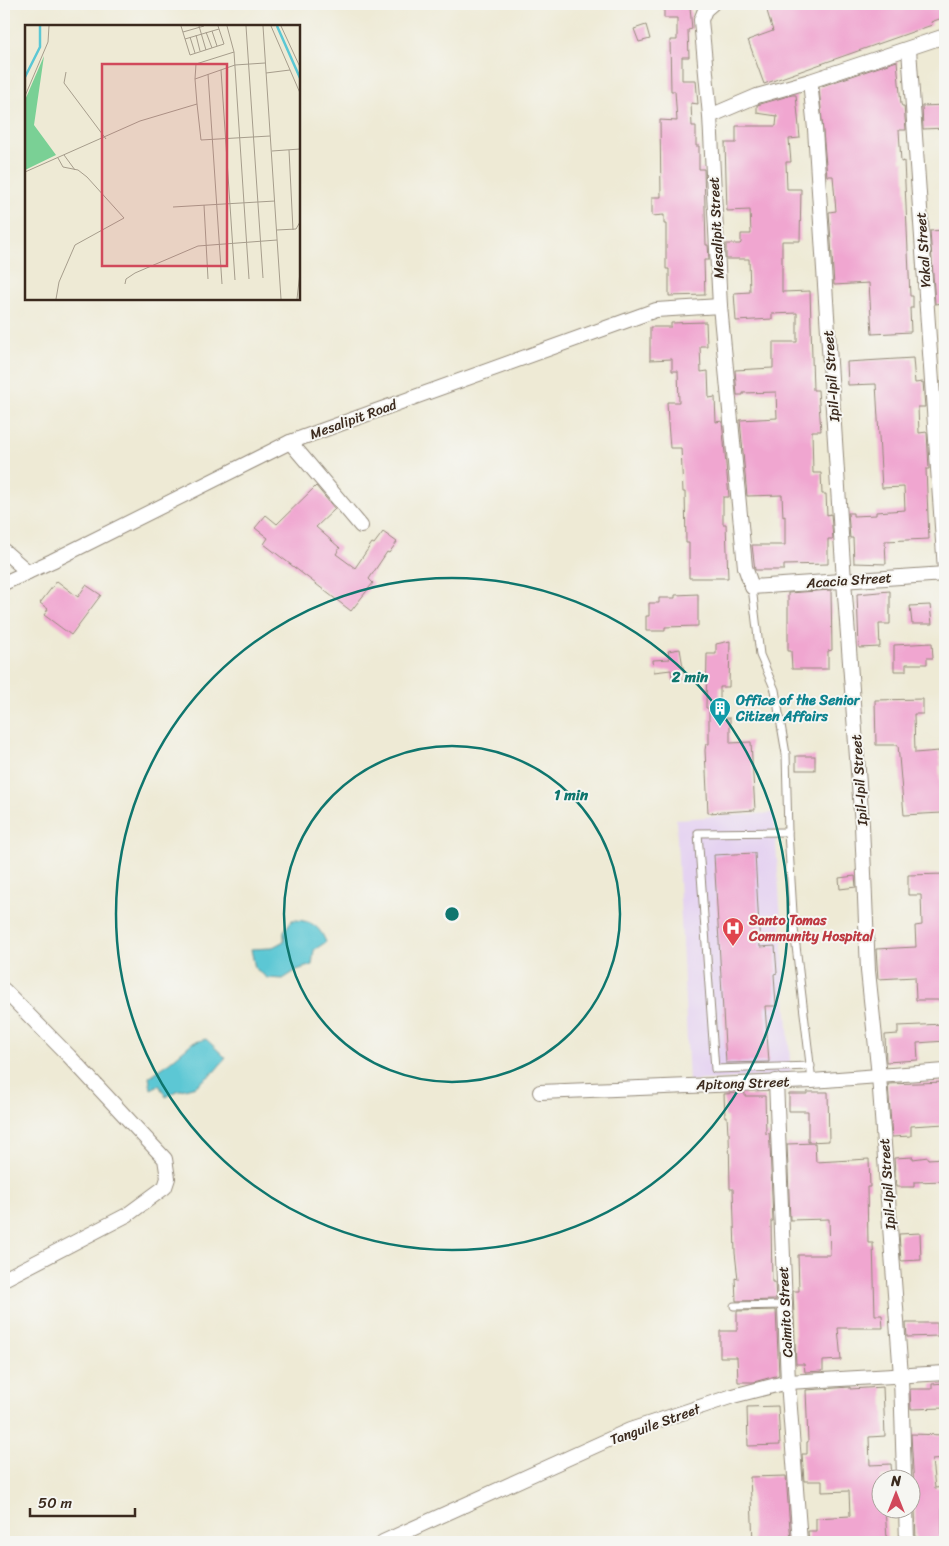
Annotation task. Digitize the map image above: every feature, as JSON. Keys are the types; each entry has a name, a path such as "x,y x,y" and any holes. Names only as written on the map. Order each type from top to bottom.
{"street":[{"name":"Mesalipit Street","path":"712,4 705,10 701,20 710,116 720,306 745,568 752,586"},
{"path":"710,116 757,96 810,81 945,36"},
{"name":"Yakal Street","path":"909,49 945,570"},
{"name":"Ipil-Ipil Street","path":"810,81 815,129 844,581 862,825 868,971 879,1076 901,1376 904,1468"},
{"name":"Mesalipit Road","path":"4,583 290,442 656,310 720,306"},
{"path":"290,442 361,526"},
{"path":"4,551 28,572"},
{"name":"Acacia Street","path":"752,586 945,574"},
{"path":"4,990 69,1056 165,1159 168,1178 165,1187 127,1215 4,1279"},
{"name":"Apitong Street","path":"540,1092 812,1081 945,1071"},
{"name":"Caimito Street","path":"776,1081 788,1382 800,1542"},
{"name":"Tanguile Street","path":"383,1542 630,1430 733,1396 788,1382 945,1373"},
{"path":"906,1518 907,1542"}],"lane":[{"path":"752,586 760,655 775,690 786,754 788,832 794,929 812,1081"},
{"path":"788,832 698,834 715,1069 811,1066"},
{"path":"734,1306 785,1305"}],"shaded area":[{"name":"Santo Tomas Community Hospital","path":"774,813 791,1075 689,1081 676,819"}],"water":[{"path":"292,920 309,922 320,931 326,942 314,950 312,965 297,970 283,979 267,978 255,968 251,949 271,948 284,941 284,931"},
{"path":"206,1039 226,1058 213,1073 196,1086 177,1091 166,1097 159,1085 151,1089 149,1077 192,1043"}],"building":[{"path":"779,4 945,4 945,17 931,22 932,25 764,84 748,40 773,31 767,11 781,7"},
{"path":"664,7 690,7 692,29 688,30 689,57 682,57 682,80 696,80 698,104 691,103 692,126 696,126 696,146 699,146 699,169 704,169 706,245 708,245 709,260 704,260 705,295 669,296 669,269 666,269 666,224 664,224 664,215 652,216 652,197 661,197 660,120 677,121 675,91 671,91 670,40 677,40 677,18 664,18"},
{"path":"646,25 650,39 639,42 634,29"},
{"path":"897,61 901,104 904,106 906,130 899,130 901,162 904,161 910,296 913,296 913,308 910,308 911,332 872,334 869,283 834,285 829,212 836,211 833,176 827,176 819,87"},
{"path":"796,95 800,138 789,139 791,162 786,162 787,189 801,189 800,241 782,241 782,292 810,291 813,390 818,390 821,431 812,431 813,473 821,473 822,494 826,494 827,515 831,514 833,539 828,539 828,564 784,565 784,570 755,570 752,545 785,545 785,516 783,517 782,495 747,496 740,420 777,418 776,392 743,393 743,395 737,395 735,370 773,368 773,342 797,342 797,313 772,314 772,319 736,321 734,293 750,292 749,259 726,259 726,244 740,244 741,234 751,234 750,210 727,211 725,143 736,143 736,126 776,126 777,116 757,113 757,105"},
{"path":"945,105 945,128 923,129 922,106"},
{"path":"944,230 945,303 935,304 930,231"},
{"path":"706,322 707,346 700,346 701,372 708,371 709,398 715,397 716,422 722,421 729,497 723,497 723,524 726,524 728,578 689,578 689,543 686,543 685,492 683,492 681,448 670,448 668,423 667,402 679,402 678,371 672,371 672,359 650,360 650,327 671,327 671,323"},
{"path":"913,358 915,383 923,382 925,407 918,407 919,433 927,432 929,469 926,469 929,539 885,541 886,564 854,563 853,538 850,538 848,513 853,513 853,516 876,515 876,512 905,510 904,487 882,488 876,384 848,385 847,362"},
{"path":"941,381 945,381 945,406 942,406"},
{"path":"316,486 335,509 316,527 340,548 336,554 355,568 372,543 374,544 383,532 397,542 389,553 387,552 369,579 373,583 351,611 264,544 268,538 255,528 266,515 277,524"},
{"path":"57,581 78,597 86,585 101,595 71,635 44,615 48,609 40,603"},
{"path":"831,590 832,650 828,651 828,669 792,669 791,651 788,651 788,593"},
{"path":"890,591 890,624 879,624 880,647 859,648 857,594"},
{"path":"698,594 698,626 665,627 665,631 646,631 646,616 649,616 649,603 659,603 659,598 675,598 675,595"},
{"path":"930,605 932,624 912,624 910,606"},
{"path":"730,641 729,687 720,687 720,718 730,718 730,743 751,742 755,810 708,813 705,750 706,744 709,744 709,708 706,708 707,654 716,654 716,644"},
{"path":"932,643 933,658 927,658 927,664 906,664 906,671 894,671 894,645"},
{"path":"680,649 685,679 672,680 671,670 654,672 653,660 670,659 668,651"},
{"path":"923,699 923,714 914,714 915,753 939,751 942,813 904,815 898,745 876,745 875,700"},
{"path":"796,756 815,756 815,770 796,770"},
{"name":"Santo Tomas Community Hospital","path":"755,853 760,947 775,946 777,973 774,974 776,1006 765,1006 769,1062 726,1063 714,855"},
{"path":"945,874 945,1000 916,1000 915,977 878,979 876,949 916,947 915,926 922,925 921,895 908,895 908,875"},
{"path":"855,876 856,887 840,889 839,878"},
{"path":"945,1024 945,1041 917,1043 918,1060 886,1062 885,1035 898,1034 898,1026"},
{"path":"945,1082 945,1124 911,1126 911,1136 892,1137 888,1084"},
{"path":"807,1092 828,1092 829,1141 808,1142 808,1111 789,1111 789,1094 807,1094"},
{"path":"745,1093 745,1096 765,1096 766,1134 769,1133 770,1145 773,1221 771,1221 772,1282 775,1282 776,1300 736,1301 735,1278 738,1279 735,1253 733,1189 730,1189 729,1133 727,1117 725,1117 724,1094"},
{"path":"815,1143 816,1162 869,1159 870,1187 867,1187 868,1243 873,1243 875,1315 882,1315 883,1328 838,1328 841,1360 823,1361 823,1371 805,1372 804,1364 796,1364 793,1291 799,1291 798,1255 830,1255 829,1219 790,1220 787,1144"},
{"path":"913,1157 913,1159 928,1157 928,1159 945,1158 945,1181 914,1182 914,1187 896,1187 894,1158"},
{"path":"920,1233 921,1260 901,1261 899,1234"},
{"path":"776,1310 779,1375 754,1382 738,1382 737,1357 720,1357 720,1331 737,1331 737,1311"},
{"path":"906,1323 937,1323 938,1336 907,1337"},
{"path":"945,1383 945,1408 911,1409 910,1389 932,1389 932,1384"},
{"path":"883,1387 885,1436 869,1437 870,1465 891,1464 891,1468 872,1468 872,1518 886,1518 887,1539 809,1542 808,1531 816,1531 816,1518 850,1516 849,1491 822,1492 822,1481 804,1481 802,1454 807,1454 808,1442 806,1390"},
{"path":"778,1406 780,1445 748,1446 747,1407"},
{"path":"911,1434 945,1435 945,1459 932,1460 935,1488 945,1487 945,1507 942,1507 942,1542 916,1542 915,1518 922,1518 922,1468 913,1468"},
{"path":"786,1476 791,1542 753,1542 750,1477"}],"place":[{"name":"Office of the Senior Citizen Affairs","path":"720,727"},
{"name":"Santo Tomas Community Hospital","path":"733,947"}]}
